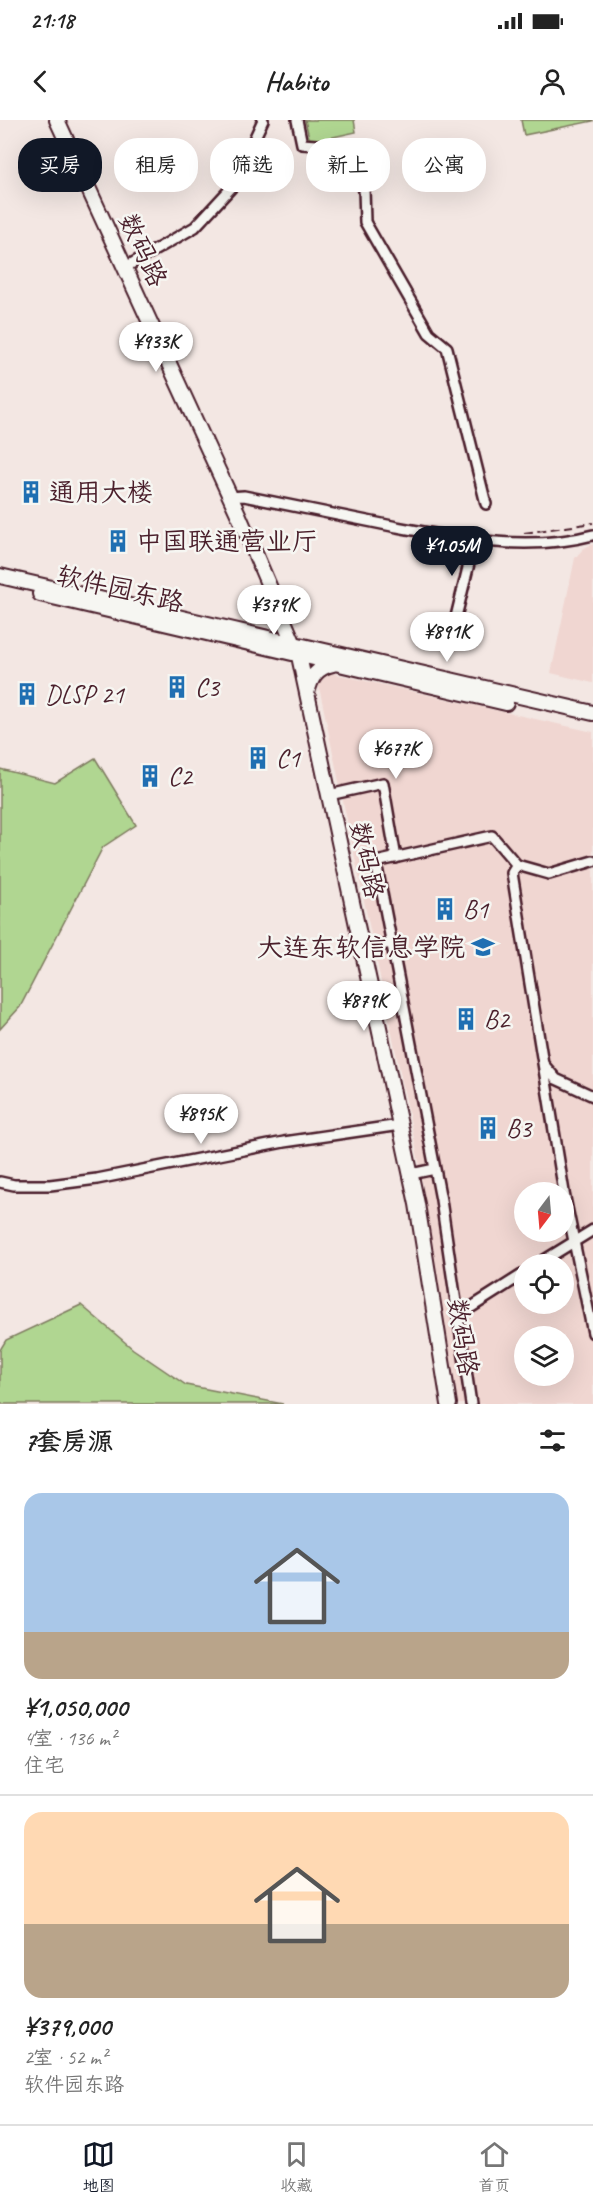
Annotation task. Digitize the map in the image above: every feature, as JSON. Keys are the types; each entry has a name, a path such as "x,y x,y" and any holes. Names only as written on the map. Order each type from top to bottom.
{"main road":[{"name":"数码路","path":"57,120 297,650 411,1174 449,1404"},
{"name":"软件园东路","path":"0,576 268,638 297,650"},
{"name":"软件园东路","path":"0,585 297,650"},
{"path":"268,638 276,631 282,615"},
{"path":"297,650 333,664 593,723"},
{"path":"297,650 593,713"},
{"path":"307,693 315,672 333,664"}],"street":[{"path":"124,268 195,227 232,187 263,120"},
{"path":"297,120 302,144 331,146 364,189 365,222 429,333 447,348 486,504"},
{"path":"229,497 244,496 426,532 520,544 578,539 593,535"},
{"path":"455,621 475,539"},
{"path":"329,795 383,783 396,858"},
{"path":"471,1404 435,1169 376,862 492,836 517,865 549,874 593,861"},
{"path":"517,865 512,873 562,1182"},
{"path":"362,950 392,943"},
{"path":"543,1063 556,1079 593,1096"},
{"path":"0,1182 14,1185 50,1185 97,1179 284,1142 400,1125"},
{"path":"411,1174 435,1169"},
{"path":"554,1254 593,1230"},
{"path":"574,1242 593,1334"},
{"path":"459,1315 514,1280"}],"shaded area":[{"path":"593,544 593,683 551,673 575,558 584,548"},
{"name":"大连东软信息学院","path":"331,673 593,732 593,1404 456,1404 419,1162 318,682"}],"green space":[{"path":"305,120 354,120 356,132 328,138 309,138"},
{"path":"521,120 593,120 593,121 524,135"},
{"path":"95,758 136,825 103,847 20,1007 0,1029 0,769 55,783"},
{"path":"81,1305 133,1349 186,1385 283,1404 0,1404 0,1350 6,1340"}],"railway":[{"path":"524,533 593,523"}],"place":[{"name":"通用大楼","path":"31,492"},
{"name":"中国联通营业厅","path":"118,541"},
{"name":"C3","path":"177,687"},
{"name":"DLSP 21","path":"27,694"},
{"name":"C1","path":"258,758"},
{"name":"C2","path":"150,776"},
{"name":"B1","path":"445,909"},
{"name":"大连东软信息学院","path":"483,947"},
{"name":"B2","path":"466,1019"},
{"name":"B3","path":"488,1128"}]}
